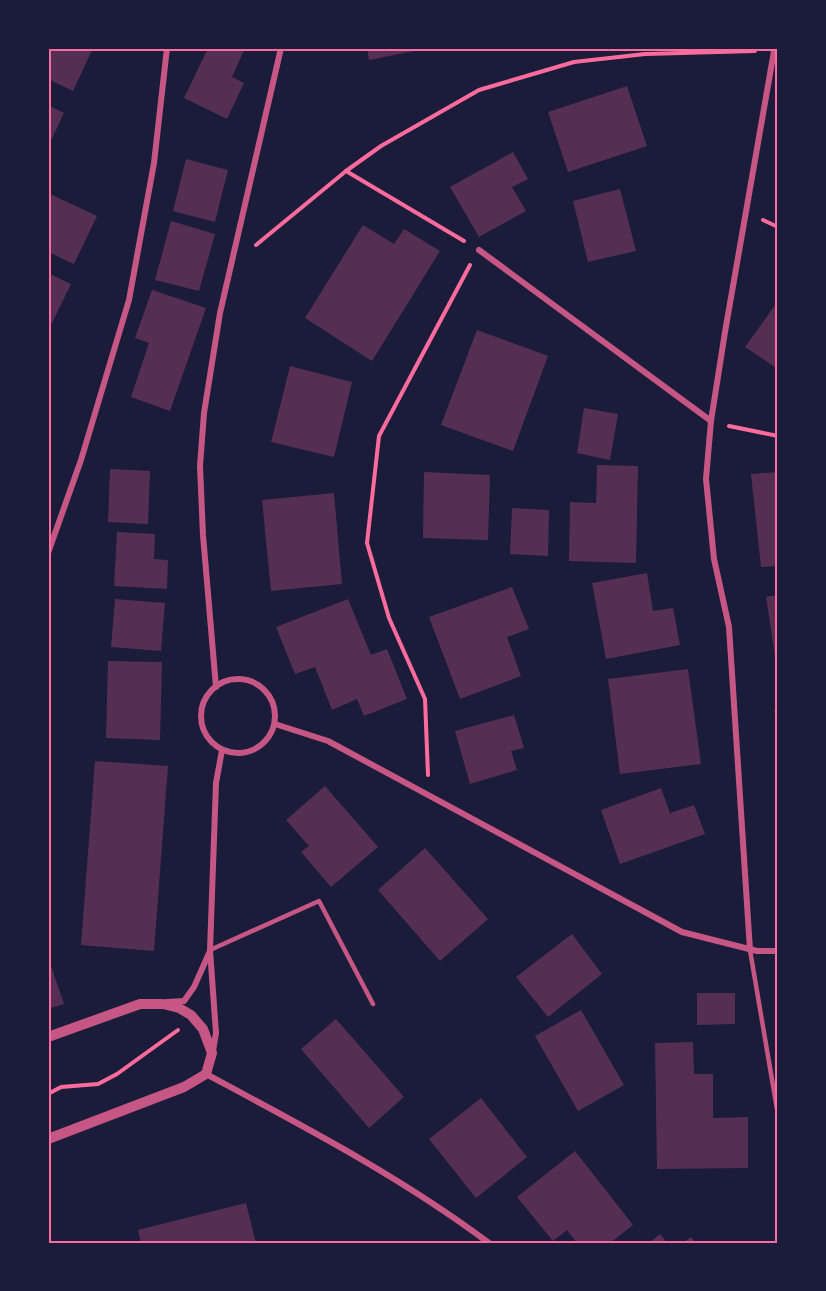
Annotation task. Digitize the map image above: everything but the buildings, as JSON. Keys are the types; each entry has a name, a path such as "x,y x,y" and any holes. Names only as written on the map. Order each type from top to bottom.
{"street":[{"path":"48,553 81,460 129,300 154,163 168,48"},
{"path":"216,687 202,535 200,466 206,402 220,314 281,48"},
{"path":"750,950 729,627 714,559 706,479 711,422 774,51"},
{"path":"479,250 711,422"},
{"path":"240,679 253,682 264,689 275,711 275,724 266,741 250,751 234,753 222,750 205,733 202,708 207,696 216,687 227,681 240,679"},
{"path":"275,724 328,741 682,932 750,950 778,951"},
{"path":"48,1139 184,1087 206,1074 216,1024 210,950 216,783 222,750"},
{"path":"48,1037 140,1004 184,1001 194,987 210,950"},
{"path":"140,1004 163,1004 179,1008 194,1018 203,1029 212,1053"},
{"path":"206,1074 315,1132 434,1203 489,1243"}],"lane":[{"path":"210,950 319,901 373,1004"},
{"path":"750,950 778,1115"}],"path":[{"path":"230,267 346,171 381,146 479,90 574,62 645,54 774,51"},
{"path":"346,171 479,250 379,436 367,543 389,618 425,699 429,795"},
{"path":"711,422 778,436"},
{"path":"48,1094 61,1087 98,1084 117,1074 194,1018"}]}
